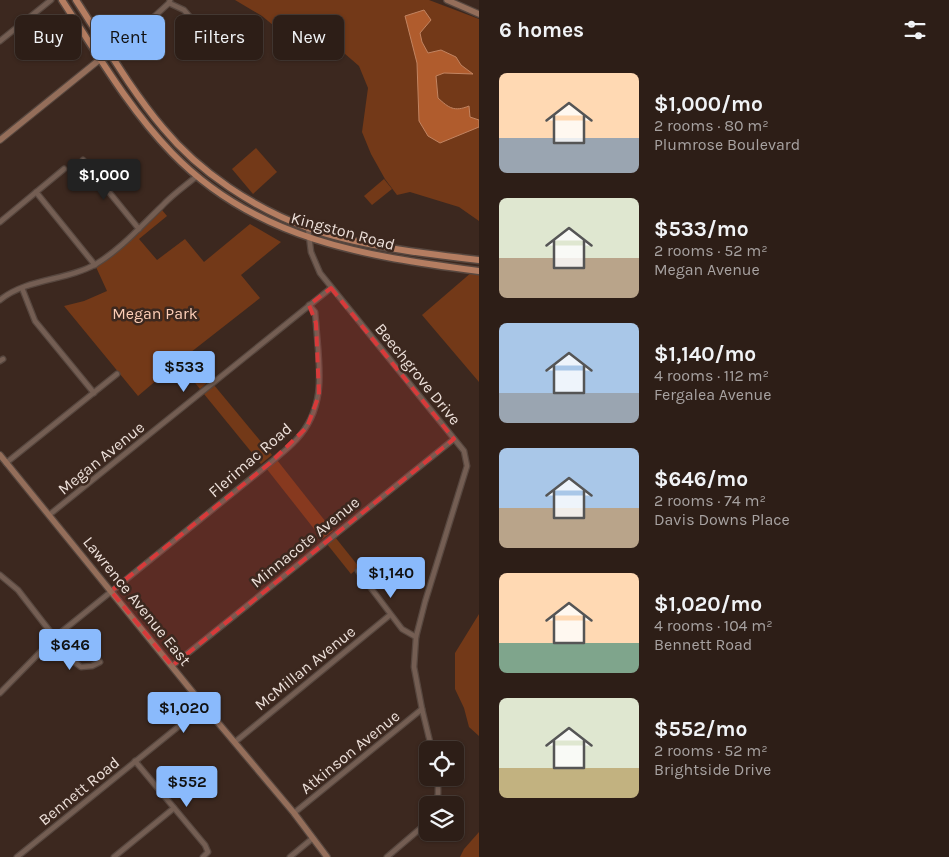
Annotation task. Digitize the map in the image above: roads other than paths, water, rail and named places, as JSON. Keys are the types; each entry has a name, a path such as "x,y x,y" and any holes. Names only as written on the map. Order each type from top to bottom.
{"main road":[{"name":"Kingston Road","path":"62,0 91,44"},
{"name":"Kingston Road","path":"76,0 91,24"},
{"path":"447,0 479,14"},
{"path":"0,140 98,60"},
{"name":"Kingston Road","path":"101,60 156,136 172,154 197,176 240,207 281,228 310,238 394,260 479,271"},
{"name":"Kingston Road","path":"114,60 154,117 177,144 197,162 250,200 308,228 360,242 479,260"},
{"name":"Lawrence Avenue East","path":"0,455 204,706 294,813 327,857"}],"street":[{"path":"0,41 51,0"},
{"path":"155,15 170,1 188,15"},
{"path":"84,160 139,229"},
{"path":"0,222 64,169"},
{"path":"0,300 9,293 22,288 81,270 94,264 139,229 163,204 197,176"},
{"path":"36,192 94,264"},
{"name":"Beechgrove Drive","path":"308,228 311,252 316,266 331,288 464,451 466,466 416,637 414,668 430,741"},
{"path":"22,288 35,321 94,393"},
{"name":"Megan Avenue","path":"49,515 331,288"},
{"name":"Flerimac Road","path":"0,693 54,637 270,463 295,441 307,427 319,395 315,312 309,304"},
{"path":"6,463 117,374"},
{"name":"Minnacote Avenue","path":"172,666 454,439"},
{"path":"358,571 402,629 416,637"},
{"path":"0,575 18,590 73,661 81,667 92,666 100,662"},
{"name":"McMillan Avenue","path":"235,742 390,615"},
{"name":"Bennett Road","path":"17,857 204,706"},
{"name":"Atkinson Avenue","path":"294,813 422,709"},
{"path":"136,761 207,848 208,852 203,857"},
{"path":"114,857 174,808"},
{"path":"388,857 419,830"},
{"path":"290,857 313,838"}],"park label":[{"name":"Megan Park","path":"155,313"}]}
